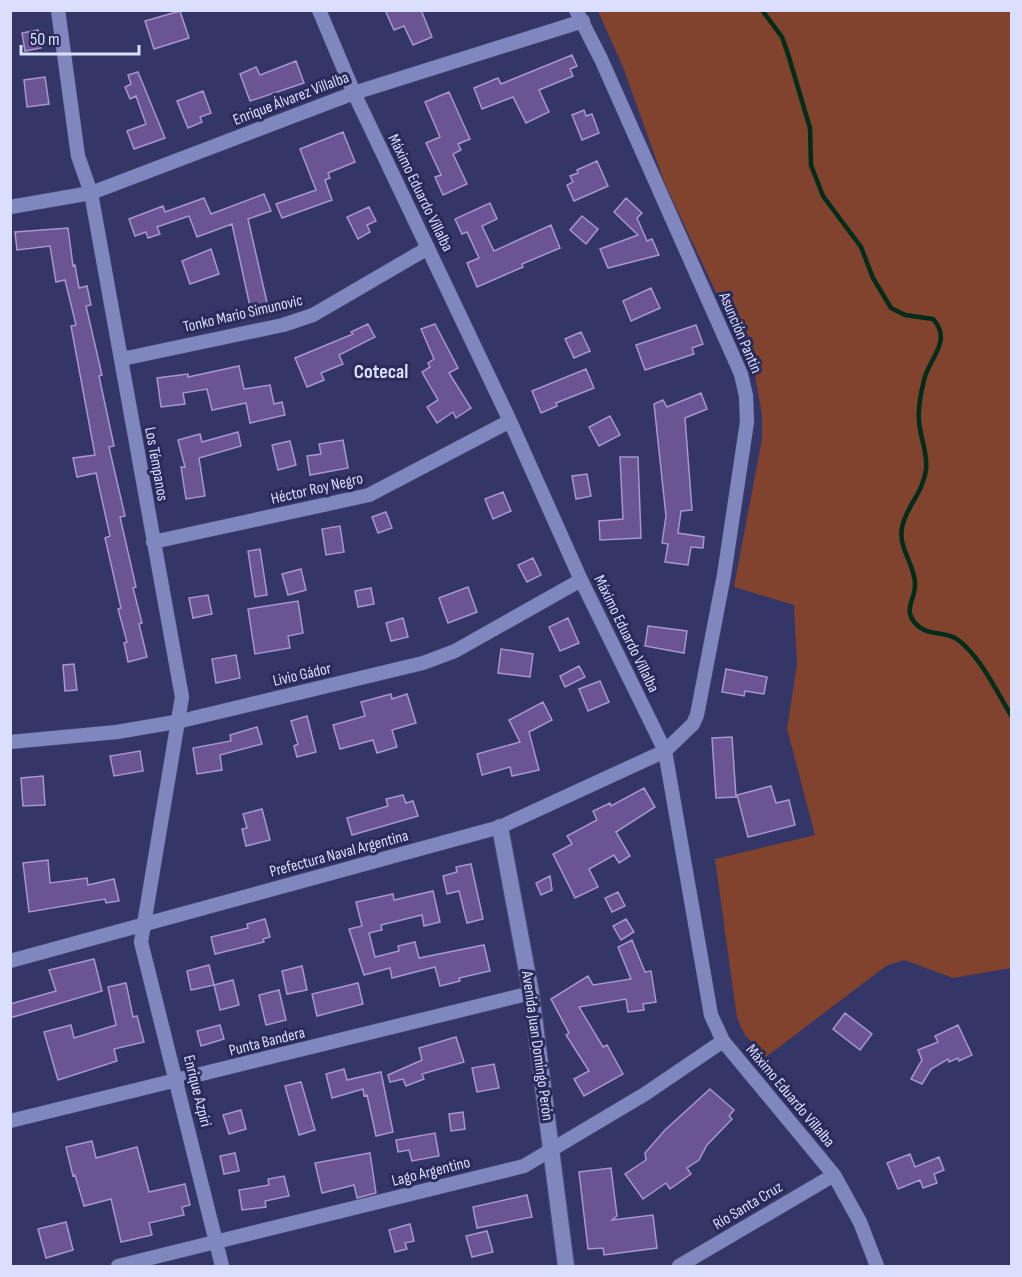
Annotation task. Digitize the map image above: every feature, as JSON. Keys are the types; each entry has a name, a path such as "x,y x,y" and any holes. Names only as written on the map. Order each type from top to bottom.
{"street":[{"name":"Los Témpanos","path":"58,10 78,156 91,193 153,542 181,683 181,721 143,924"},
{"name":"Máximo Eduardo Villalba","path":"319,10 354,93 510,422 581,580 665,751 711,1016 723,1041 834,1175 860,1222 877,1266"},
{"name":"Enrique Álvarez Villalba","path":"10,207 91,193 354,93 580,16"},
{"name":"Asunción Pantin","path":"580,16 741,374 746,396 747,422 724,575 697,715 693,724 665,751"},
{"name":"Tonko Mario Simunovic","path":"122,359 283,325 313,315 428,248"},
{"name":"Héctor Roy Negro","path":"153,542 369,495 510,422"},
{"name":"Livio Gádor","path":"10,742 117,732 181,721 423,663 455,651 581,580"},
{"name":"Prefectura Naval Argentina","path":"10,961 500,828 665,751"},
{"name":"Avenida Juan Domingo Perón","path":"500,828 531,993 566,1266"},
{"name":"Enrique Azpiri","path":"143,924 141,942 178,1081 222,1266"},
{"name":"Punta Bandera","path":"10,1121 531,993"},
{"name":"Lago Argentino","path":"118,1266 524,1166 552,1152 723,1041"},
{"name":"Río Santa Cruz","path":"679,1266 834,1175"}],"shaded area":[{"path":"598,11 1011,11 1011,968 953,978 904,960 886,966 766,1057 745,1035 737,1018 715,859 815,835 787,729 797,664 794,605 734,587 762,439 762,415 755,375 665,184 623,67"}],"building":[{"path":"385,10 421,10 432,37 413,45 404,26 394,30"},
{"path":"180,11 189,38 154,49 145,21"},
{"path":"38,30 41,48 25,51 22,33"},
{"path":"572,55 577,66 570,69 573,76 539,90 549,112 526,123 513,97 482,109 474,88 498,78 501,84"},
{"path":"296,61 304,83 250,101 240,74 256,67 260,75"},
{"path":"138,72 165,138 134,149 127,131 146,124 136,96 130,99 125,87 131,84 128,75"},
{"path":"45,77 49,104 27,107 24,80"},
{"path":"203,91 211,113 200,117 202,122 188,128 177,101"},
{"path":"449,92 470,139 458,144 461,150 453,154 467,184 443,195 435,177 441,175 426,143 440,137 425,102"},
{"path":"584,110 586,116 592,114 599,133 582,140 572,115"},
{"path":"343,132 355,162 328,173 330,178 325,180 332,200 282,218 276,204 316,190 300,149"},
{"path":"597,161 608,186 574,201 567,185 573,182 570,176 578,173 577,170"},
{"path":"264,194 271,211 248,219 268,307 251,311 232,224 197,237 189,216 157,227 160,234 148,238 146,232 135,236 129,219 163,206 165,212 204,198 211,214"},
{"path":"626,198 642,213 637,218 647,241 652,239 659,255 608,268 600,249 638,235 614,212"},
{"path":"490,203 497,219 482,226 494,251 551,225 560,248 477,287 467,263 479,258 467,232 462,234 455,219"},
{"path":"369,207 376,221 367,225 370,232 358,239 347,217"},
{"path":"582,216 598,229 586,244 570,230"},
{"path":"68,228 73,266 75,265 79,288 87,286 91,305 86,306 102,375 99,376 114,446 109,447 125,516 120,517 136,587 133,588 142,623 139,624 147,657 128,662 124,643 127,642 118,609 121,608 105,538 110,536 96,473 77,477 73,458 95,455 71,326 76,325 65,280 56,282 50,246 17,250 15,232"},
{"path":"211,249 219,274 190,284 182,261"},
{"path":"651,288 660,308 631,321 623,301"},
{"path":"368,324 375,337 339,355 343,364 321,373 324,380 307,387 295,358 353,334 351,332"},
{"path":"435,324 458,368 449,373 471,408 456,418 453,412 437,423 427,407 438,400 422,372 430,367 428,363 434,359 421,329"},
{"path":"696,325 703,344 692,348 694,354 645,370 636,345"},
{"path":"581,332 590,351 574,358 565,339"},
{"path":"239,366 244,389 270,385 274,404 282,402 285,415 250,423 246,403 212,410 207,389 183,393 185,404 161,407 157,378 188,374 188,377"},
{"path":"586,369 594,388 556,403 557,406 541,413 532,391"},
{"path":"701,393 707,409 685,418 692,510 681,511 678,533 704,537 703,548 691,547 688,565 665,562 668,544 662,543 666,516 654,404 663,400 667,407"},
{"path":"610,416 620,435 599,446 589,427"},
{"path":"238,432 241,446 199,458 205,496 186,499 181,467 185,467 178,440 200,434 202,442"},
{"path":"343,440 348,468 310,475 307,456 321,454 319,444"},
{"path":"290,441 296,465 278,470 272,445"},
{"path":"620,457 638,457 641,538 600,540 599,521 623,519"},
{"path":"587,474 591,496 576,499 572,476"},
{"path":"503,492 511,511 493,519 485,499"},
{"path":"386,512 392,528 378,533 372,517"},
{"path":"340,526 344,552 326,555 322,529"},
{"path":"260,549 267,595 255,597 248,551"},
{"path":"533,558 541,575 527,582 518,565"},
{"path":"301,569 306,590 288,595 282,574"},
{"path":"468,587 477,612 448,623 439,598"},
{"path":"371,588 374,604 358,607 355,591"},
{"path":"208,595 212,614 193,618 189,598"},
{"path":"298,601 303,633 288,636 290,648 255,654 248,609"},
{"path":"403,618 408,637 391,641 386,623"},
{"path":"568,618 579,643 560,651 549,627"},
{"path":"648,626 687,631 684,653 645,646"},
{"path":"501,649 533,654 530,677 498,673"},
{"path":"236,655 240,678 216,683 212,659"},
{"path":"74,664 77,690 65,691 63,665"},
{"path":"579,666 585,677 565,687 560,676"},
{"path":"726,669 767,677 764,694 745,691 744,696 722,692"},
{"path":"600,681 609,702 588,711 579,689"},
{"path":"391,694 392,699 407,694 416,723 392,730 397,747 377,753 373,740 340,749 333,725 365,716 361,702"},
{"path":"543,702 552,720 529,732 539,770 512,776 510,767 482,775 477,754 520,742 509,720"},
{"path":"307,716 316,752 297,757 294,746 298,744 291,721"},
{"path":"257,727 262,744 220,755 222,770 197,774 193,748 231,741 230,735"},
{"path":"732,737 736,797 716,798 712,738"},
{"path":"140,751 143,771 114,776 110,756"},
{"path":"43,776 45,805 23,806 21,778"},
{"path":"771,786 776,803 789,800 795,825 748,837 737,795"},
{"path":"644,788 655,807 616,832 630,856 619,863 614,855 589,869 598,887 575,898 553,854 572,844 567,836 597,820 593,811 610,803 611,806"},
{"path":"403,795 406,803 413,801 418,816 352,835 347,818 388,806 386,799"},
{"path":"262,809 270,840 246,846 242,829 247,828 243,814"},
{"path":"48,860 50,883 87,878 88,885 114,879 119,901 106,903 105,899 29,912 23,863"},
{"path":"471,864 483,919 467,923 459,891 447,894 443,876 457,872 456,867"},
{"path":"550,876 552,890 541,895 536,883"},
{"path":"433,891 440,922 424,926 422,915 381,925 382,930 369,933 375,957 399,951 398,946 415,942 419,958 484,945 490,971 459,978 460,981 440,986 435,967 392,978 390,968 364,975 349,929 362,926 356,902 393,894 394,900"},
{"path":"618,892 625,906 612,912 605,898"},
{"path":"265,919 270,937 263,939 264,942 215,954 211,937 248,928 247,924"},
{"path":"626,919 634,932 621,940 613,926"},
{"path":"632,940 645,972 651,971 656,1002 643,1004 644,1010 628,1012 626,999 579,1007 603,1047 607,1045 623,1074 584,1096 574,1079 589,1071 566,1035 569,1033 551,999 588,976 593,985 631,979 618,947"},
{"path":"94,959 102,991 10,1018 10,1004 56,991 49,970"},
{"path":"209,965 214,985 191,990 187,971"},
{"path":"302,966 307,990 287,994 282,971"},
{"path":"233,980 239,1005 220,1010 214,985"},
{"path":"126,983 133,1017 137,1016 144,1042 114,1049 117,1061 58,1080 44,1032 71,1025 74,1038 116,1025 108,987"},
{"path":"358,983 363,1004 317,1016 312,994"},
{"path":"279,990 286,1020 266,1025 259,995"},
{"path":"845,1013 872,1034 860,1050 833,1029"},
{"path":"220,1025 224,1039 201,1046 197,1031"},
{"path":"958,1025 972,1055 959,1061 958,1058 949,1062 948,1059 931,1069 922,1084 911,1079 922,1060 918,1050 938,1042 935,1036"},
{"path":"456,1037 464,1062 422,1074 424,1079 406,1086 403,1079 390,1082 388,1075 422,1060 419,1048"},
{"path":"494,1064 499,1088 477,1092 472,1068"},
{"path":"344,1069 347,1080 381,1072 393,1132 376,1136 367,1095 364,1096 363,1089 332,1098 326,1074"},
{"path":"301,1082 315,1130 299,1135 285,1086"},
{"path":"710,1089 734,1110 729,1116 732,1119 707,1145 699,1160 687,1168 691,1174 670,1189 666,1183 643,1199 625,1174 646,1160 645,1153 665,1130"},
{"path":"241,1110 246,1129 229,1134 223,1115"},
{"path":"463,1112 465,1129 451,1131 449,1114"},
{"path":"435,1133 439,1156 412,1161 409,1150 398,1152 396,1140"},
{"path":"92,1141 96,1158 137,1147 149,1192 185,1184 190,1205 182,1207 184,1215 149,1223 152,1235 121,1242 111,1199 84,1206 75,1175 73,1176 66,1147"},
{"path":"235,1153 239,1171 224,1174 220,1156"},
{"path":"370,1153 376,1193 357,1198 354,1185 322,1193 315,1163"},
{"path":"910,1154 915,1167 939,1157 944,1170 934,1174 937,1183 923,1188 920,1180 898,1189 887,1163"},
{"path":"611,1168 617,1216 612,1220 653,1215 657,1248 604,1255 603,1248 588,1249 579,1172"},
{"path":"284,1176 289,1196 265,1201 266,1207 242,1210 239,1190 269,1185 268,1179"},
{"path":"527,1195 532,1217 477,1228 473,1207"},
{"path":"66,1222 73,1250 46,1258 38,1229"},
{"path":"410,1224 414,1241 405,1243 407,1249 395,1252 389,1230"},
{"path":"487,1231 493,1252 472,1257 466,1236"}],"waterway":[{"path":"762,10 782,37 788,54 810,128 811,165 823,196 861,247 873,278 891,308 905,315 933,319 941,335 938,349 924,380 919,406 926,470 921,487 906,514 901,536 915,578 910,613 915,623 924,630 952,637 966,646 988,675 1012,717"}],"district":[{"name":"Cotecal","path":"381,372"}]}
